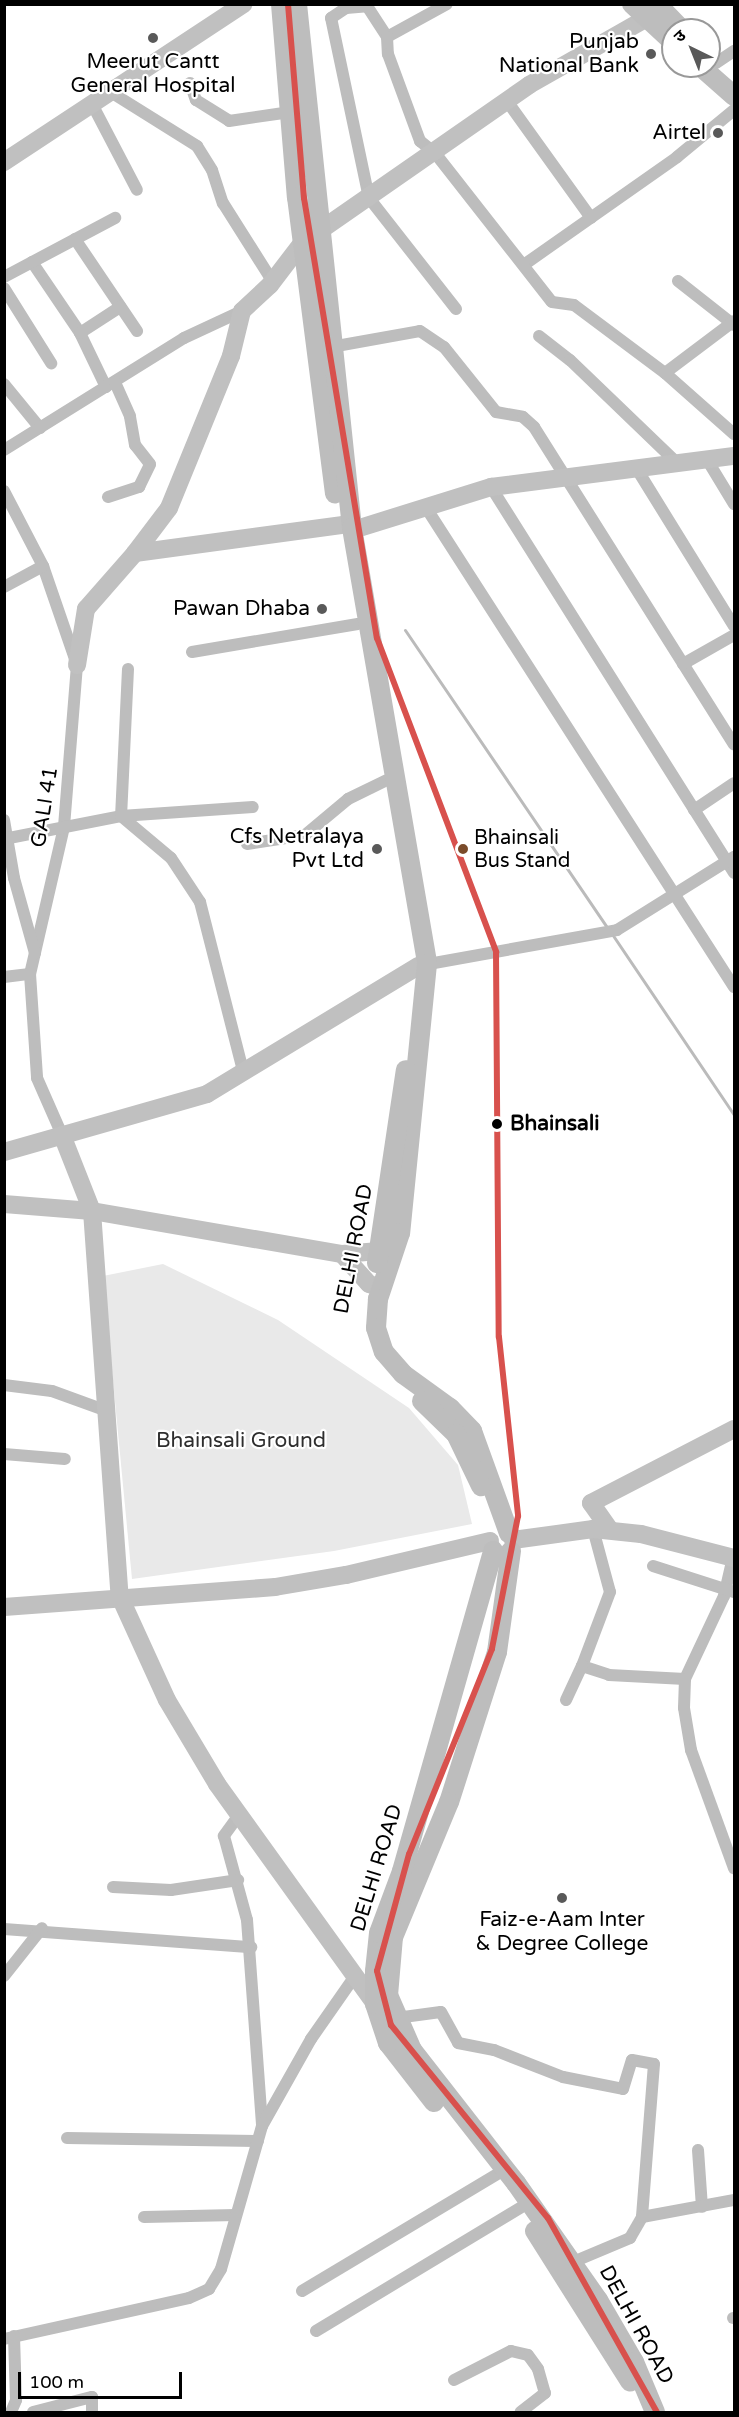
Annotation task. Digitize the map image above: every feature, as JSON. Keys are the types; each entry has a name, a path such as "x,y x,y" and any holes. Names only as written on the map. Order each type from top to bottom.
{"main road":[{"path":"281,4 302,243 347,527 423,965"},
{"path":"297,4 358,624 423,965"},
{"path":"632,4 658,9"},
{"path":"721,70 735,79"},
{"path":"721,78 735,96"},
{"name":"DELHI ROAD","path":"423,965 388,1249 375,1286 376,1328 384,1352 472,1431 502,1541 402,1871 379,1934 382,2000 388,2043 496,2175 525,2205 573,2262 644,2412"},
{"path":"502,1541 497,1652 449,1802 393,1937 382,2000 396,2018 411,2050 525,2205"},
{"name":"DELHI ROAD","path":"525,2205 607,2331 655,2412"}],"street":[{"path":"4,162 91,102 184,48 244,4"},
{"path":"387,37 447,4"},
{"path":"456,309 369,198 332,18 346,8 367,6 387,37 388,54 420,141 435,153 525,264 552,302 574,305 665,372 735,434"},
{"path":"4,450 184,338 242,311 273,282 302,243 320,233 435,153 507,100 658,9"},
{"path":"721,57 735,51"},
{"path":"190,83 196,99 229,121 290,112"},
{"path":"109,91 197,146 212,170 223,203 273,282"},
{"path":"507,100 591,218"},
{"path":"91,102 137,189"},
{"path":"525,264 591,218 735,110"},
{"path":"4,277 115,218"},
{"path":"75,239 137,331"},
{"path":"33,262 80,333 130,416 135,445 150,464 139,487 108,497"},
{"path":"665,372 734,323 678,281"},
{"path":"4,288 51,363"},
{"path":"80,333 120,307"},
{"path":"77,665 86,609 135,553 169,508 231,356 242,311"},
{"path":"331,347 420,331 444,347 496,412 523,417 534,427 735,744"},
{"path":"539,336 570,360 676,462"},
{"path":"4,384 40,428"},
{"path":"135,553 347,527 491,488 563,475 735,456"},
{"path":"706,458 735,504"},
{"path":"635,466 735,626"},
{"path":"491,488 694,810 731,859 735,873"},
{"name":"GALI 41","path":"4,491 43,566 77,665 64,827 36,957 30,974 38,1078 62,1135"},
{"path":"425,506 735,987"},
{"path":"4,587 43,566"},
{"path":"192,652 358,624"},
{"path":"683,664 735,635"},
{"path":"121,816 128,669"},
{"path":"248,844 305,836 348,799 387,780"},
{"path":"694,810 735,783"},
{"path":"5,839 121,816 253,807"},
{"path":"121,816 171,858 200,902 244,1074"},
{"path":"5,822 5,839 36,957"},
{"path":"4,1152 207,1094 244,1074 423,965 611,931 731,859"},
{"path":"4,977 30,974"},
{"path":"62,1135 92,1211 120,1597 167,1700 239,1815 355,1976 382,2000"},
{"path":"4,1204 92,1211 342,1254 388,1249"},
{"path":"342,1254 375,1286"},
{"path":"4,1385 52,1391 107,1411"},
{"path":"566,1700 582,1666 610,1592 601,1530 591,1503 735,1429"},
{"path":"4,1454 65,1459"},
{"path":"4,1607 275,1587 346,1575 502,1541 601,1530 734,1557 730,1590 685,1679 691,1750 735,1868"},
{"path":"653,1566 730,1590"},
{"path":"582,1666 609,1675 685,1679"},
{"path":"239,1815 224,1836 238,1880 251,1947 262,2126"},
{"path":"113,1887 171,1890 238,1880"},
{"path":"4,1929 42,1928 251,1947"},
{"path":"4,1976 42,1928"},
{"path":"11,2412 16,2400 9,2337 189,2298 209,2289 221,2269 262,2126 311,2039 355,1976"},
{"path":"396,2018 441,2012 458,2043 494,2050 563,2077 623,2089 632,2060 654,2064 642,2217 630,2238 573,2262"},
{"path":"67,2138 258,2141"},
{"path":"698,2150 702,2207"},
{"path":"302,2291 496,2175"},
{"path":"642,2217 735,2200"},
{"path":"316,2331 525,2205"},
{"path":"144,2217 236,2215"},
{"path":"454,2380 511,2351 528,2355 538,2369 545,2393 521,2412"},
{"path":"33,2412 92,2397 92,2412"}],"green space":[{"name":"Bhainsali Ground","path":"163,1264 278,1320 409,1408 458,1465 472,1524 334,1551 132,1579 103,1276"}],"waterway":[{"path":"405,630 608,929"},
{"path":"612,934 734,1115"}],"transit line":[{"path":"288,4 304,198 377,638 496,952 499,1337 518,1516 492,1649 409,1854 377,1971 391,2025 548,2218 657,2412"}],"place":[{"name":"Meerut Cantt General Hospital","path":"153,38"},
{"name":"Punjab National Bank","path":"651,54"},
{"name":"Airtel","path":"718,133"},
{"name":"Pawan Dhaba","path":"322,609"},
{"name":"Cfs Netralaya Pvt Ltd","path":"377,849"},
{"name":"Bhainsali Bus Stand","path":"463,849"},
{"name":"Bhainsali","path":"497,1124"},
{"name":"Faiz-e-Aam Inter & Degree College","path":"562,1898"}]}
